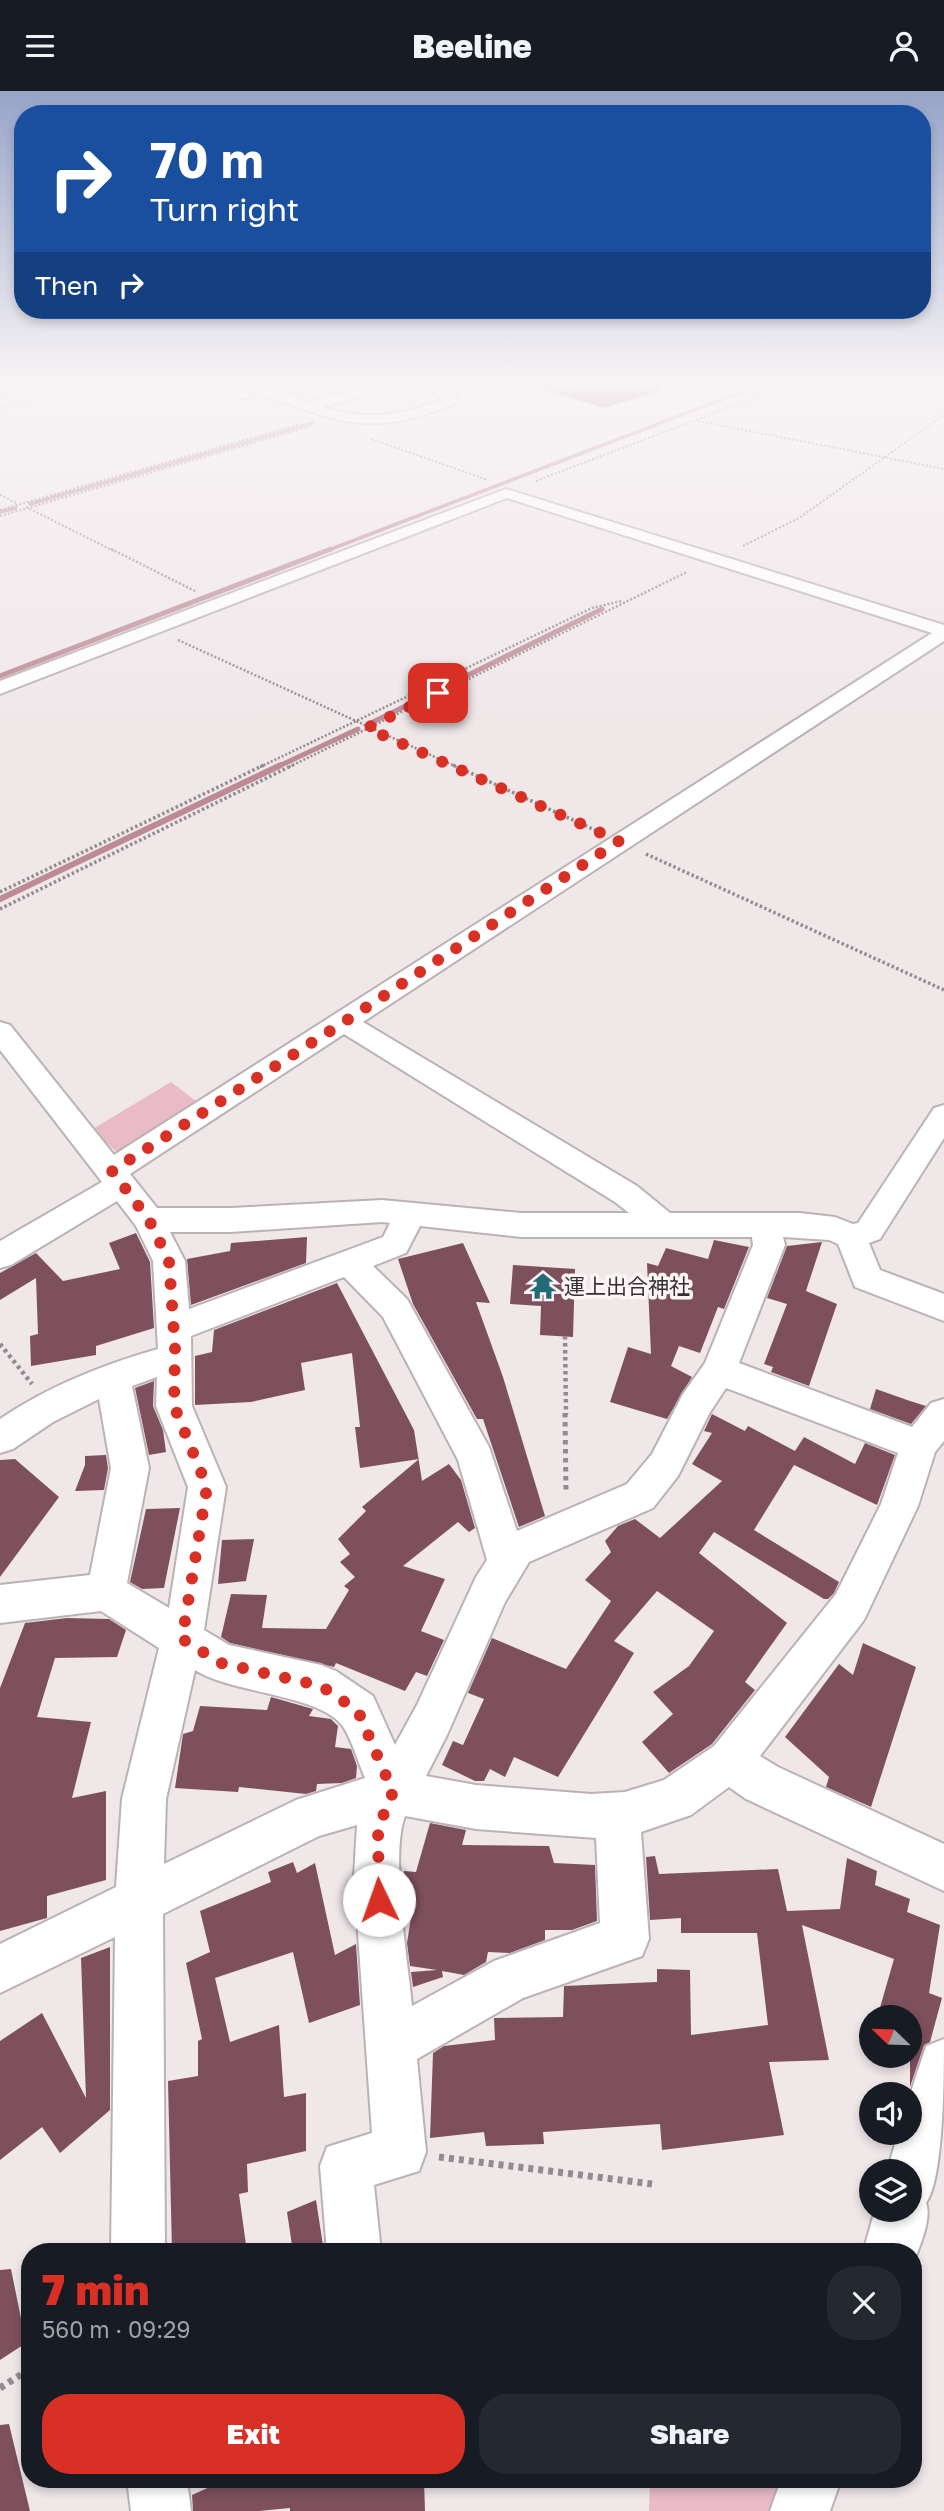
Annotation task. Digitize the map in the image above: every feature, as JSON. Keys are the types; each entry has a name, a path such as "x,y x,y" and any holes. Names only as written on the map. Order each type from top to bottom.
{"street":[{"path":"0,688 496,497"},
{"path":"518,497 944,632"},
{"path":"0,1256 344,1022 944,632"},
{"path":"344,1022 626,1194 662,1224"},
{"path":"0,1031 149,1220 169,1261 175,1343 174,1406 207,1487 182,1639 144,1799 139,1901 138,2243"},
{"path":"851,1237 869,1231 944,1115"},
{"path":"149,1220 231,1220 382,1211 520,1225 765,1224 835,1229 851,1237 867,1278 944,1308"},
{"path":"0,1438 34,1414 113,1377 175,1343 349,1262 395,1245 410,1214"},
{"path":"353,2243 346,2166 400,2152 377,1876 378,1828 393,1792 432,1720 490,1590 515,1550 640,1496 665,1465 696,1404 719,1370 769,1245 765,1224"},
{"path":"349,1262 395,1308 476,1458 507,1563"},
{"path":"0,1969 312,1816 393,1792 476,1807 591,1816 617,1815 675,1799 729,1761 850,1607 899,1506 932,1429 719,1370"},
{"path":"106,1592 130,1468 113,1377"},
{"path":"0,1604 106,1592 221,1663 321,1686 358,1711 393,1792"},
{"path":"729,1761 762,1783 944,1868"},
{"path":"391,2046 510,1978 625,1939 617,1815"},
{"path":"917,2159 944,2064"},
{"path":"893,2243 899,2222"},
{"path":"158,2488 161,2511"},
{"path":"800,2511 808,2488"}],"path":[{"path":"4,497 201,594"},
{"path":"0,510 44,497"},
{"path":"0,516 65,497"},
{"path":"0,909 799,518 828,497"},
{"path":"0,893 592,608 629,600"},
{"path":"155,629 944,990"},
{"path":"565,1336 567,1528"},
{"path":"0,1344 49,1407"},
{"path":"400,2152 652,2184"},
{"path":"0,2388 21,2375"}],"shaded area":[{"path":"171,1082 196,1101 118,1153 91,1130"},
{"path":"650,2488 808,2488 800,2511 649,2511"}],"building":[{"path":"136,1233 150,1262 154,1328 96,1346 96,1355 31,1366 30,1336 38,1334 36,1278 0,1300 0,1273 36,1253 63,1281 120,1269 109,1243"},
{"path":"307,1237 306,1263 191,1305 187,1259 230,1251 231,1243"},
{"path":"714,1240 749,1247 724,1309 718,1307 700,1353 679,1346 671,1366 692,1377 667,1419 610,1402 628,1347 651,1354 647,1263 658,1266 666,1248 708,1259"},
{"path":"822,1242 806,1291 837,1304 809,1386 771,1372 773,1367 764,1364 787,1304 767,1298 787,1246"},
{"path":"463,1243 490,1303 476,1302 503,1377 545,1516 519,1527 483,1419 477,1419 413,1304 398,1259"},
{"name":"運上出合神社","path":"513,1265 575,1269 573,1337 540,1335 541,1306 510,1304"},
{"path":"337,1283 414,1430 419,1459 360,1468 355,1427 360,1427 352,1353 301,1363 305,1390 251,1402 195,1405 195,1356 212,1352 214,1330"},
{"path":"154,1381 153,1406 163,1430 166,1452 149,1455 135,1388"},
{"path":"876,1389 926,1406 911,1424 870,1409"},
{"path":"712,1414 745,1431 748,1426 795,1451 804,1437 855,1464 865,1443 895,1455 877,1505 794,1465 754,1530 839,1582 834,1593 824,1599 714,1532 699,1553 787,1623 745,1682 755,1690 712,1744 669,1773 642,1742 673,1714 653,1692 689,1666 714,1631 657,1591 614,1641 634,1653 558,1777 514,1757 505,1777 490,1769 484,1781 475,1781 442,1765 453,1741 463,1745 484,1699 468,1693 492,1638 566,1669 611,1601 585,1580 611,1552 605,1541 618,1526 635,1519 660,1538 722,1481 692,1464 712,1433 704,1431"},
{"path":"106,1455 108,1468 104,1490 75,1491 85,1465 85,1456"},
{"path":"15,1459 59,1497 0,1577 0,1460"},
{"path":"419,1459 422,1481 449,1464 461,1480 475,1528 469,1532 458,1522 403,1566 445,1579 421,1631 444,1640 427,1676 416,1672 405,1691 336,1663 334,1667 230,1643 221,1637 231,1594 267,1595 262,1628 326,1629 349,1590 344,1586 355,1577 340,1562 350,1554 338,1539 366,1511 362,1507"},
{"path":"180,1508 164,1588 142,1589 130,1582 146,1509"},
{"path":"254,1539 246,1581 218,1584 222,1540"},
{"path":"67,1618 109,1619 126,1630 117,1657 55,1658 37,1717 91,1722 72,1798 106,1791 106,1880 47,1896 47,1918 0,1931 0,1688 25,1623"},
{"path":"863,1643 916,1667 871,1807 826,1787 829,1777 785,1737 839,1664 853,1675"},
{"path":"271,1697 313,1709 309,1716 331,1719 338,1726 335,1747 351,1749 357,1766 356,1778 342,1783 317,1784 316,1791 306,1794 239,1787 238,1792 175,1788 183,1734 193,1731 200,1706 267,1710"},
{"path":"430,1823 466,1830 462,1845 549,1846 554,1863 595,1865 597,1921 572,1930 545,1930 545,1940 510,1953 488,1952 486,1962 464,1975 442,1971 443,1977 413,1987 411,1972 437,1970 410,1966 407,1943 412,1911 404,1910 404,1871 416,1872"},
{"path":"655,1856 659,1874 778,1869 787,1911 840,1909 847,1858 877,1871 875,1885 910,1899 907,1912 940,1925 929,1993 942,1998 930,2042 924,2045 922,2051 922,2005 881,2005 894,1959 802,1925 829,2060 769,2062 784,2135 662,2150 660,2124 543,2132 544,2144 486,2146 484,2132 430,2138 433,2053 444,2046 495,2040 494,2018 563,2017 564,1986 657,1982 657,1969 690,1970 691,2035 768,2025 757,1933 681,1933 681,1918 650,1920 646,1857"},
{"path":"293,1862 297,1873 315,1863 335,1955 356,1944 360,2005 309,2023 293,1952 215,1978 230,2042 279,2025 284,2097 306,2093 306,2151 247,2164 248,2192 239,2194 246,2243 172,2243 168,2081 198,2076 198,2041 202,2039 186,1963 210,1952 200,1911 271,1882 268,1872"},
{"path":"110,1947 110,2110 60,2153 42,2127 0,2160 0,2041 42,2013 86,2098 81,1958"},
{"path":"910,2069 916,2069 912,2082"},
{"path":"316,2200 323,2243 292,2243 287,2212"},
{"path":"11,2269 21,2318 21,2346 0,2360 0,2270"},
{"path":"9,2424 21,2474 21,2488 24,2488 30,2511 0,2511 0,2425"},
{"path":"207,2488 424,2488 425,2511 290,2511 290,2508 193,2511 192,2495"}],"waterway":[{"path":"30,504 55,497"},
{"path":"326,551 467,497"},
{"path":"0,512 16,508"},
{"path":"0,676 331,549"},
{"path":"371,723 602,609"},
{"path":"277,767 358,729"},
{"path":"0,899 281,765"}],"place":[{"name":"運上出合神社","path":"543,1286"}],"route":[{"path":"379,1900 378,1828 393,1792 358,1711 321,1686 221,1663 182,1639 207,1487 174,1406 175,1348 169,1261 149,1220 112,1171 619,841 367,728 438,693"}]}
